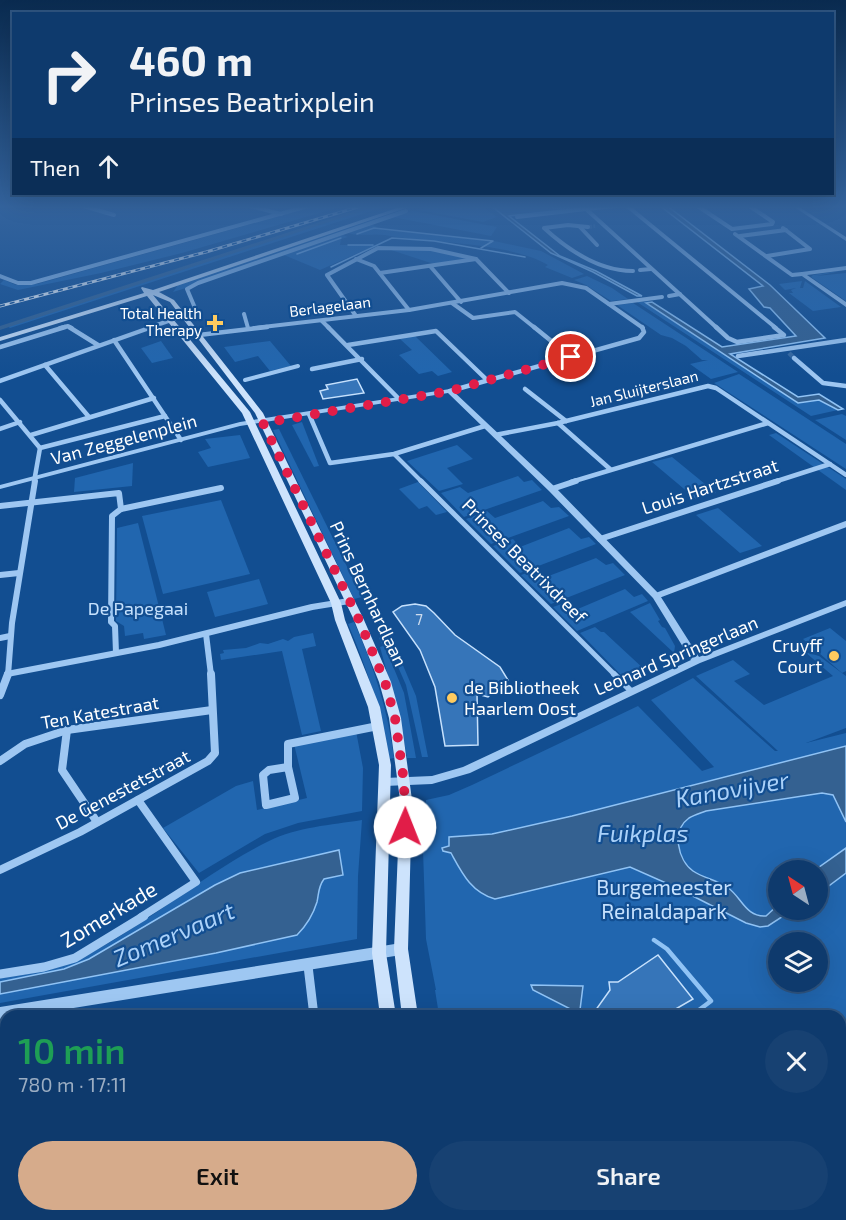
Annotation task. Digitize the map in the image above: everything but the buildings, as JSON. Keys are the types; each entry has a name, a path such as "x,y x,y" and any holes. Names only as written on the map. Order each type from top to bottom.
{"main road":[{"path":"0,339 232,262"},
{"path":"0,334 173,285 242,262"},
{"path":"172,301 169,289 173,285"},
{"name":"Prins Bernhardlaan","path":"148,291 172,301 200,335 257,423 343,602 385,682 395,718 406,800 400,949 409,1010"},
{"name":"Prins Bernhardlaan","path":"148,291 257,423"},
{"name":"Prins Bernhardlaan","path":"343,602 340,620 364,677 378,726 385,782 379,953 387,1010"}],"street":[{"path":"0,276 18,283 31,283 108,262"},
{"path":"0,381 183,315 195,308 187,289 259,262"},
{"path":"350,262 327,274 356,316"},
{"path":"364,262 373,265 409,310"},
{"path":"380,273 457,262"},
{"path":"479,262 509,293"},
{"path":"597,262 622,273 633,271"},
{"path":"643,262 732,340 737,342 784,335 696,262"},
{"path":"775,262 792,275 846,268"},
{"path":"430,266 461,302"},
{"path":"640,270 651,269"},
{"path":"802,274 846,305"},
{"name":"Berlagelaan","path":"200,335 409,310 570,283 586,288 608,304"},
{"path":"669,296 680,294"},
{"path":"608,304 662,297"},
{"path":"452,303 473,318 515,312 571,357"},
{"path":"257,423 450,391 643,336 642,327 608,304"},
{"path":"244,314 248,329"},
{"path":"322,321 400,400"},
{"path":"0,347 70,326 98,345"},
{"path":"348,345 436,331 487,380"},
{"path":"114,340 181,440"},
{"path":"738,356 787,351 846,340"},
{"path":"794,358 823,384 832,388 846,386"},
{"path":"312,369 362,359"},
{"path":"45,364 89,417"},
{"path":"245,380 298,366"},
{"path":"708,386 712,380"},
{"name":"Jan Sluijterslaan","path":"495,435 558,423 708,386 716,388 846,475"},
{"path":"525,389 566,421"},
{"path":"450,391 552,489 656,596 697,661"},
{"path":"31,435 154,398"},
{"path":"0,400 40,448 35,478"},
{"path":"309,414 330,463 394,454 485,426"},
{"path":"40,448 165,416"},
{"path":"257,423 291,417"},
{"path":"0,429 20,422"},
{"name":"Van Zeggelenplein","path":"0,487 220,430 257,423"},
{"path":"558,423 610,469"},
{"path":"552,489 610,469 768,423"},
{"name":"Prinses Beatrixdreef","path":"394,454 631,691"},
{"name":"Louis Hartzstraat","path":"600,539 830,464"},
{"name":"Van Zeggelenplein","path":"0,695 6,687 18,573 35,478"},
{"path":"116,653 115,626 111,622 112,516 122,509 221,488"},
{"path":"0,506 119,493 122,509"},
{"path":"656,596 846,524"},
{"path":"0,575 18,573"},
{"path":"7,674 206,634 343,602"},
{"name":"Leonard Springerlaan","path":"385,782 432,780 466,770 697,661 846,603"},
{"name":"De Genestetstraat","path":"0,870 138,800 208,761 215,753 210,656 206,634"},
{"path":"0,638 10,636"},
{"name":"Ten Katestraat","path":"0,761 25,744 67,730 212,710"},
{"path":"288,767 269,770 263,776 266,805 295,798 288,767 288,744 378,726"},
{"path":"67,730 62,770 97,822"},
{"name":"Zomerkade","path":"0,975 48,968 86,953 196,882 138,800"},
{"path":"20,1010 308,966 400,949"},
{"path":"308,966 313,1010"}],"green space":[{"path":"116,262 146,262 18,290 0,284 4,280 16,285 37,284"},
{"path":"204,262 214,262 10,328 7,326"},
{"path":"245,262 260,262 173,292 178,285"},
{"path":"301,262 338,262 320,270"},
{"path":"541,262 561,262 584,274 572,278 545,267 548,265"},
{"path":"846,270 816,276 846,273 846,301 811,277 813,275"},
{"path":"587,276 628,299 611,301 574,280"},
{"path":"802,281 800,288 803,288 805,281 841,307 813,311 789,293 793,293 791,290 796,288 785,290 779,284"},
{"path":"637,302 650,302 647,304 798,403 819,400 838,410 811,416"},
{"path":"633,303 738,372 711,379 690,364 708,360 702,360 686,346 661,335 617,305"},
{"path":"415,336 452,372 438,376 432,371 419,374 399,355 412,350 400,339"},
{"path":"161,341 173,358 152,363 141,348"},
{"path":"270,341 291,366 270,371 258,356 235,362 224,347"},
{"path":"739,374 846,444 846,469 714,383"},
{"path":"842,414 846,416 846,440 815,420"},
{"path":"302,422 319,466 314,467 292,425"},
{"path":"279,429 362,597 354,599 273,430"},
{"path":"776,433 846,479 846,490 769,435"},
{"path":"240,435 250,458 208,467 198,452 211,448 205,439"},
{"path":"457,445 473,459 447,468 463,484 439,491 407,461"},
{"path":"672,457 716,493 696,499 652,462"},
{"path":"133,463 132,486 74,492 75,478"},
{"path":"518,476 524,482 532,480 542,490 464,517 441,493 460,487 468,493"},
{"path":"418,482 447,512 436,515 427,506 419,509 399,489"},
{"path":"221,500 250,574 163,594 142,516"},
{"path":"543,501 551,508 559,507 569,516 491,544 466,519 487,511 495,518"},
{"path":"718,508 762,546 740,553 696,515"},
{"name":"De Papegaai","path":"138,523 166,635 144,639 143,633 125,636 124,626 116,621 117,528"},
{"path":"569,528 581,539 589,537 596,544 520,573 493,546 513,539 520,547"},
{"path":"596,558 606,565 613,563 625,575 551,604 521,575 538,569 546,577"},
{"path":"259,579 268,604 215,617 207,592"},
{"path":"625,589 634,597 642,594 648,601 577,631 553,607 564,603 573,611"},
{"path":"650,603 660,620 658,621 665,628 675,646 674,653 630,612"},
{"path":"382,616 416,696 428,757 422,757 406,685 376,617"},
{"path":"354,622 379,689 394,758 389,759 373,690 348,624"},
{"path":"595,627 604,632 645,670 625,679 580,633"},
{"name":"Cruyff Court","path":"830,628 846,641 846,671 842,673 803,639"},
{"path":"313,633 316,646 302,649 321,731 302,735 282,651 221,660 220,654 224,653 223,650 246,648 260,643 268,644 283,639 288,641 294,637"},
{"path":"381,637 404,693 416,758 407,758 401,724 380,647 383,646 379,638"},
{"name":"Burgemeester Reinaldapark","path":"805,652 819,656 846,676 846,728 806,743 846,733 846,1010 438,1010 426,939 423,850 426,800 449,795 472,785 638,706 702,771 714,767 651,700 693,678 775,751 778,751 696,676 733,660 750,674 734,681 764,705 833,676"},
{"path":"356,731 363,768 362,811 298,823 265,834 199,873 163,828 236,786 253,781 257,810 307,798 294,744"},
{"path":"362,820 357,939 0,1003 0,994 216,953 297,935 317,901 319,886 324,879 343,875 339,850 145,925 89,959 64,969 0,982 0,978 51,969 70,963 104,946 244,854 280,836 326,825"}],"water":[{"path":"571,262 596,271 642,296 637,296"},
{"path":"732,262 740,262 770,285 825,338 730,354 798,397 819,394 843,409 838,410 819,400 798,403 646,303 652,302 722,347 796,336 770,308 764,307 749,289 763,286"},
{"name":"Fuikplas","path":"846,746 846,822 833,795 822,793 706,811 689,818 680,830 678,838 680,853 688,866 693,871 727,887 748,910 759,915 768,914 768,920 777,920 768,926 760,927 746,923 630,867 495,899 473,887 451,853 443,851 442,848 449,846 449,837 492,834 572,816"},
{"path":"846,848 846,873 828,886 828,861"},
{"name":"Zomervaart","path":"339,850 343,875 324,879 313,911 297,935 216,953 0,994 0,982 64,969 89,959 215,885 240,873"},
{"path":"531,985 583,986 580,1010 572,1010 533,990"}],"waterway":[{"path":"0,328 203,262"},
{"path":"331,267 342,262"},
{"path":"654,940 667,949 711,1001 699,1010"}],"tunnel":[{"path":"789,353 794,358"}],"railway":[{"path":"0,306 168,262"}],"place":[{"name":"Total Health Therapy","path":"215,323"},
{"name":"Cruyff Court","path":"834,656"},
{"name":"de Bibliotheek Haarlem Oost","path":"452,698"}],"route":[{"path":"405,827 404,782 395,718 385,682 359,620 263,423 450,391 571,357"}],"water label":[{"name":"Kanovijver","path":"732,790"}]}
